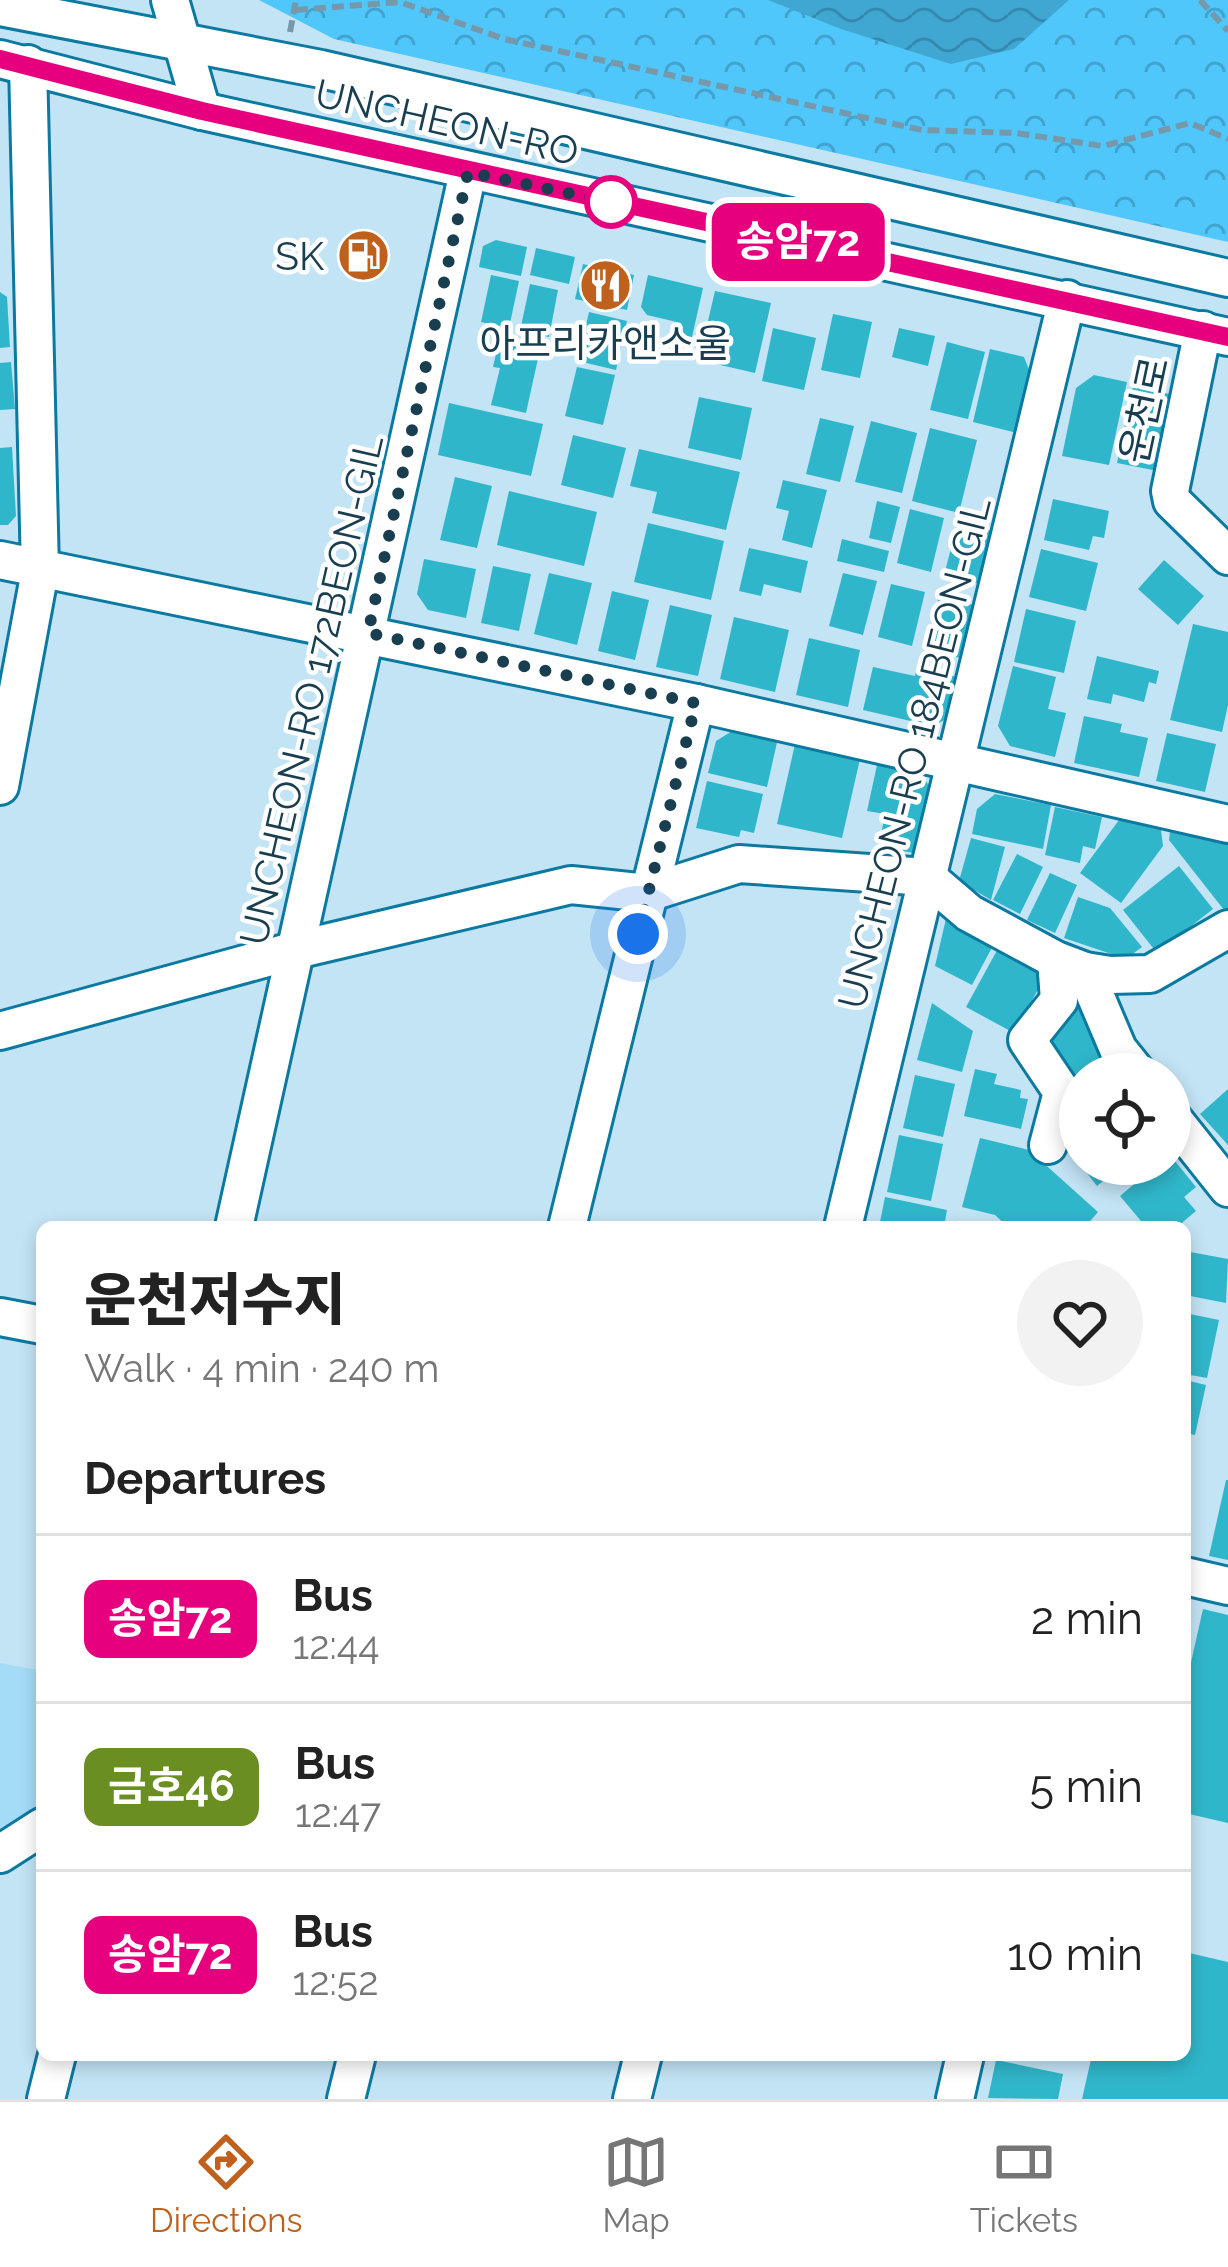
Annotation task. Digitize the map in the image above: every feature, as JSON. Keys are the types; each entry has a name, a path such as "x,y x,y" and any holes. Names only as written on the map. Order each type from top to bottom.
{"street":[{"path":"170,0 202,111"},
{"name":"UNCHEON-RO","path":"0,7 343,74 1228,278"},
{"path":"0,786 40,571 14,61"},
{"name":"UNCHEON-RO","path":"14,61 202,111 468,172 1216,333"},
{"name":"UNCHEON-RO 172BEON-GIL","path":"235,1221 468,172"},
{"name":"UNCHEON-RO 184BEON-GIL","path":"844,1221 1066,299"},
{"name":"운천로","path":"1216,333 1170,491 1172,501 1228,556"},
{"path":"0,560 696,703 1228,824"},
{"path":"0,580 40,571"},
{"path":"568,1221 696,703"},
{"path":"0,1031 296,950 571,885 648,892 739,864 927,877 969,913 1071,965 1150,974 1228,928"},
{"path":"1071,965 1121,1053"},
{"path":"1048,1145 1062,1093 1027,1040 1059,1000 1071,965"},
{"path":"1191,1141 1228,1188"},
{"path":"0,1317 36,1324"},
{"path":"1191,1577 1228,1586"},
{"path":"0,1855 36,1831"},
{"path":"46,2099 56,2061"},
{"path":"346,2099 356,2061"},
{"path":"632,2099 642,2061"},
{"path":"955,2099 963,2061"}],"path":[{"path":"1200,0 1228,31"},
{"path":"296,10 400,2 504,39 922,130 1016,133 1103,146 1190,123 1228,139"}],"shaded area":[{"path":"0,1663 36,1670 36,1821 0,1847"}],"green space":[{"path":"259,0 1228,0 1228,242 334,39"}],"water":[{"path":"768,0 1069,0 1014,49 951,64"}],"building":[{"path":"496,240 527,247 521,276 479,267 483,246"},
{"path":"536,248 575,257 569,284 530,275"},
{"path":"583,264 634,275 627,310 575,299"},
{"path":"491,275 519,281 509,328 481,322"},
{"path":"648,275 703,288 692,337 679,334 681,323 647,315 641,307"},
{"path":"530,284 558,290 549,337 520,331"},
{"path":"715,291 771,303 755,373 716,364 721,342 704,338"},
{"path":"0,292 7,297 10,347 0,348"},
{"path":"589,312 627,321 616,370 578,361"},
{"path":"833,314 872,322 860,378 821,370"},
{"path":"773,328 816,338 804,390 762,381"},
{"path":"899,328 935,336 928,366 892,357"},
{"path":"500,336 541,345 526,413 491,405 500,368 493,367"},
{"path":"947,342 985,352 968,419 930,410"},
{"path":"990,349 1024,357 1034,382 1021,434 973,422"},
{"path":"11,362 15,409 0,410 0,363"},
{"path":"577,367 615,375 603,425 565,416"},
{"path":"1094,375 1127,382 1109,465 1062,456 1076,388"},
{"path":"1133,386 1179,396 1163,472 1117,463"},
{"path":"699,397 752,408 741,460 688,448"},
{"path":"449,403 543,424 531,476 438,455"},
{"path":"820,418 854,426 840,482 806,474"},
{"path":"871,421 917,433 902,493 855,482"},
{"path":"930,428 977,440 959,513 912,501"},
{"path":"573,435 626,448 613,498 561,485"},
{"path":"12,447 16,516 8,525 0,525 0,448"},
{"path":"639,449 740,472 726,530 652,513 657,492 630,486"},
{"path":"455,477 492,486 477,548 440,540"},
{"path":"783,480 827,490 812,548 782,540 789,511 776,508"},
{"path":"509,491 597,512 584,566 497,545"},
{"path":"1053,499 1109,511 1104,538 1093,536 1089,550 1044,540"},
{"path":"877,501 900,507 891,543 869,538"},
{"path":"910,509 944,518 931,572 897,563"},
{"path":"958,522 992,531 979,584 944,575"},
{"path":"648,523 724,541 711,600 634,582"},
{"path":"842,539 889,551 884,572 837,561"},
{"path":"749,548 808,561 801,593 764,584 761,596 739,591"},
{"path":"1041,549 1098,563 1086,611 1029,597"},
{"path":"424,559 476,569 466,618 428,610 417,594"},
{"path":"1164,560 1204,596 1178,625 1138,589"},
{"path":"493,566 531,574 519,631 481,623"},
{"path":"549,573 592,583 577,645 534,634"},
{"path":"843,573 877,581 863,635 829,626"},
{"path":"891,584 925,592 912,646 878,637"},
{"path":"612,591 649,600 635,660 598,651"},
{"path":"939,596 973,605 960,658 926,649"},
{"path":"670,605 712,615 698,676 656,667"},
{"path":"1026,609 1076,621 1064,673 1014,662"},
{"path":"734,617 789,630 775,692 720,679"},
{"path":"1193,624 1228,632 1228,705 1222,732 1170,720"},
{"path":"809,638 860,650 848,707 796,695"},
{"path":"1097,656 1159,671 1156,684 1149,682 1144,702 1113,694 1111,704 1087,699"},
{"path":"1013,666 1056,677 1048,709 1066,713 1055,757 1010,746 998,726"},
{"path":"873,667 915,676 917,668 962,678 953,716 932,726 863,710"},
{"path":"1084,716 1122,724 1120,732 1148,738 1139,777 1074,763"},
{"path":"737,728 778,738 767,787 708,773 716,741"},
{"path":"1167,733 1216,744 1205,792 1156,781"},
{"path":"795,744 860,759 842,838 777,824"},
{"path":"877,765 922,775 935,795 922,848 913,853 879,846 885,814 867,811"},
{"path":"707,781 763,794 754,833 741,830 739,837 696,828"},
{"path":"995,794 1051,805 1043,849 972,834 977,809"},
{"path":"1055,807 1102,817 1095,849 1083,846 1080,863 1045,855"},
{"path":"1119,820 1161,830 1163,846 1121,903 1080,873"},
{"path":"1170,832 1228,844 1228,915 1169,840"},
{"path":"971,838 1005,847 991,900 959,881"},
{"path":"1017,854 1043,867 1020,914 993,900"},
{"path":"1179,866 1213,909 1157,953 1123,910"},
{"path":"1050,873 1077,885 1055,933 1027,920"},
{"path":"1078,897 1110,908 1142,947 1126,959 1064,938"},
{"path":"948,910 996,940 972,985 935,966"},
{"path":"1001,943 1039,964 1040,986 1014,1033 966,1007"},
{"path":"932,1003 973,1031 962,1072 917,1060"},
{"path":"1073,1004 1090,1007 1108,1053 1059,1053 1059,1071 1045,1035"},
{"path":"975,1069 997,1074 994,1084 1021,1090 1020,1098 1028,1099 1021,1129 964,1116"},
{"path":"915,1075 955,1084 943,1137 903,1128"},
{"path":"1228,1089 1228,1145 1200,1114"},
{"path":"899,1135 943,1144 931,1201 887,1192"},
{"path":"980,1138 1029,1150 1059,1177 1059,1185 1068,1185 1098,1212 1090,1221 1002,1221 962,1207"},
{"path":"1191,1181 1196,1187 1184,1197 1196,1211 1184,1221 1141,1221 1120,1196 1133,1185 1191,1185"},
{"path":"885,1197 947,1210 945,1221 880,1221"},
{"path":"1191,1252 1228,1259 1226,1303 1191,1296"},
{"path":"1191,1314 1219,1320 1207,1378 1191,1375"},
{"path":"1191,1381 1206,1385 1195,1435 1191,1434"},
{"path":"1228,1480 1228,1560 1209,1556"},
{"path":"1203,1609 1228,1615 1228,1823 1191,1814 1191,1662"},
{"path":"1191,1953 1228,1962 1228,2099 1082,2099 1091,2061 1191,2061"},
{"path":"996,2061 1063,2074 1058,2099 988,2098"}],"bus line":[{"name":"송암72","path":"0,59 468,172 1228,337"}],"place":[{"name":"SK","path":"363,256"},
{"name":"아프리카앤소울","path":"605,286"}],"route":[{"path":"611,202 468,172 368,633 696,703 638,934"}]}
